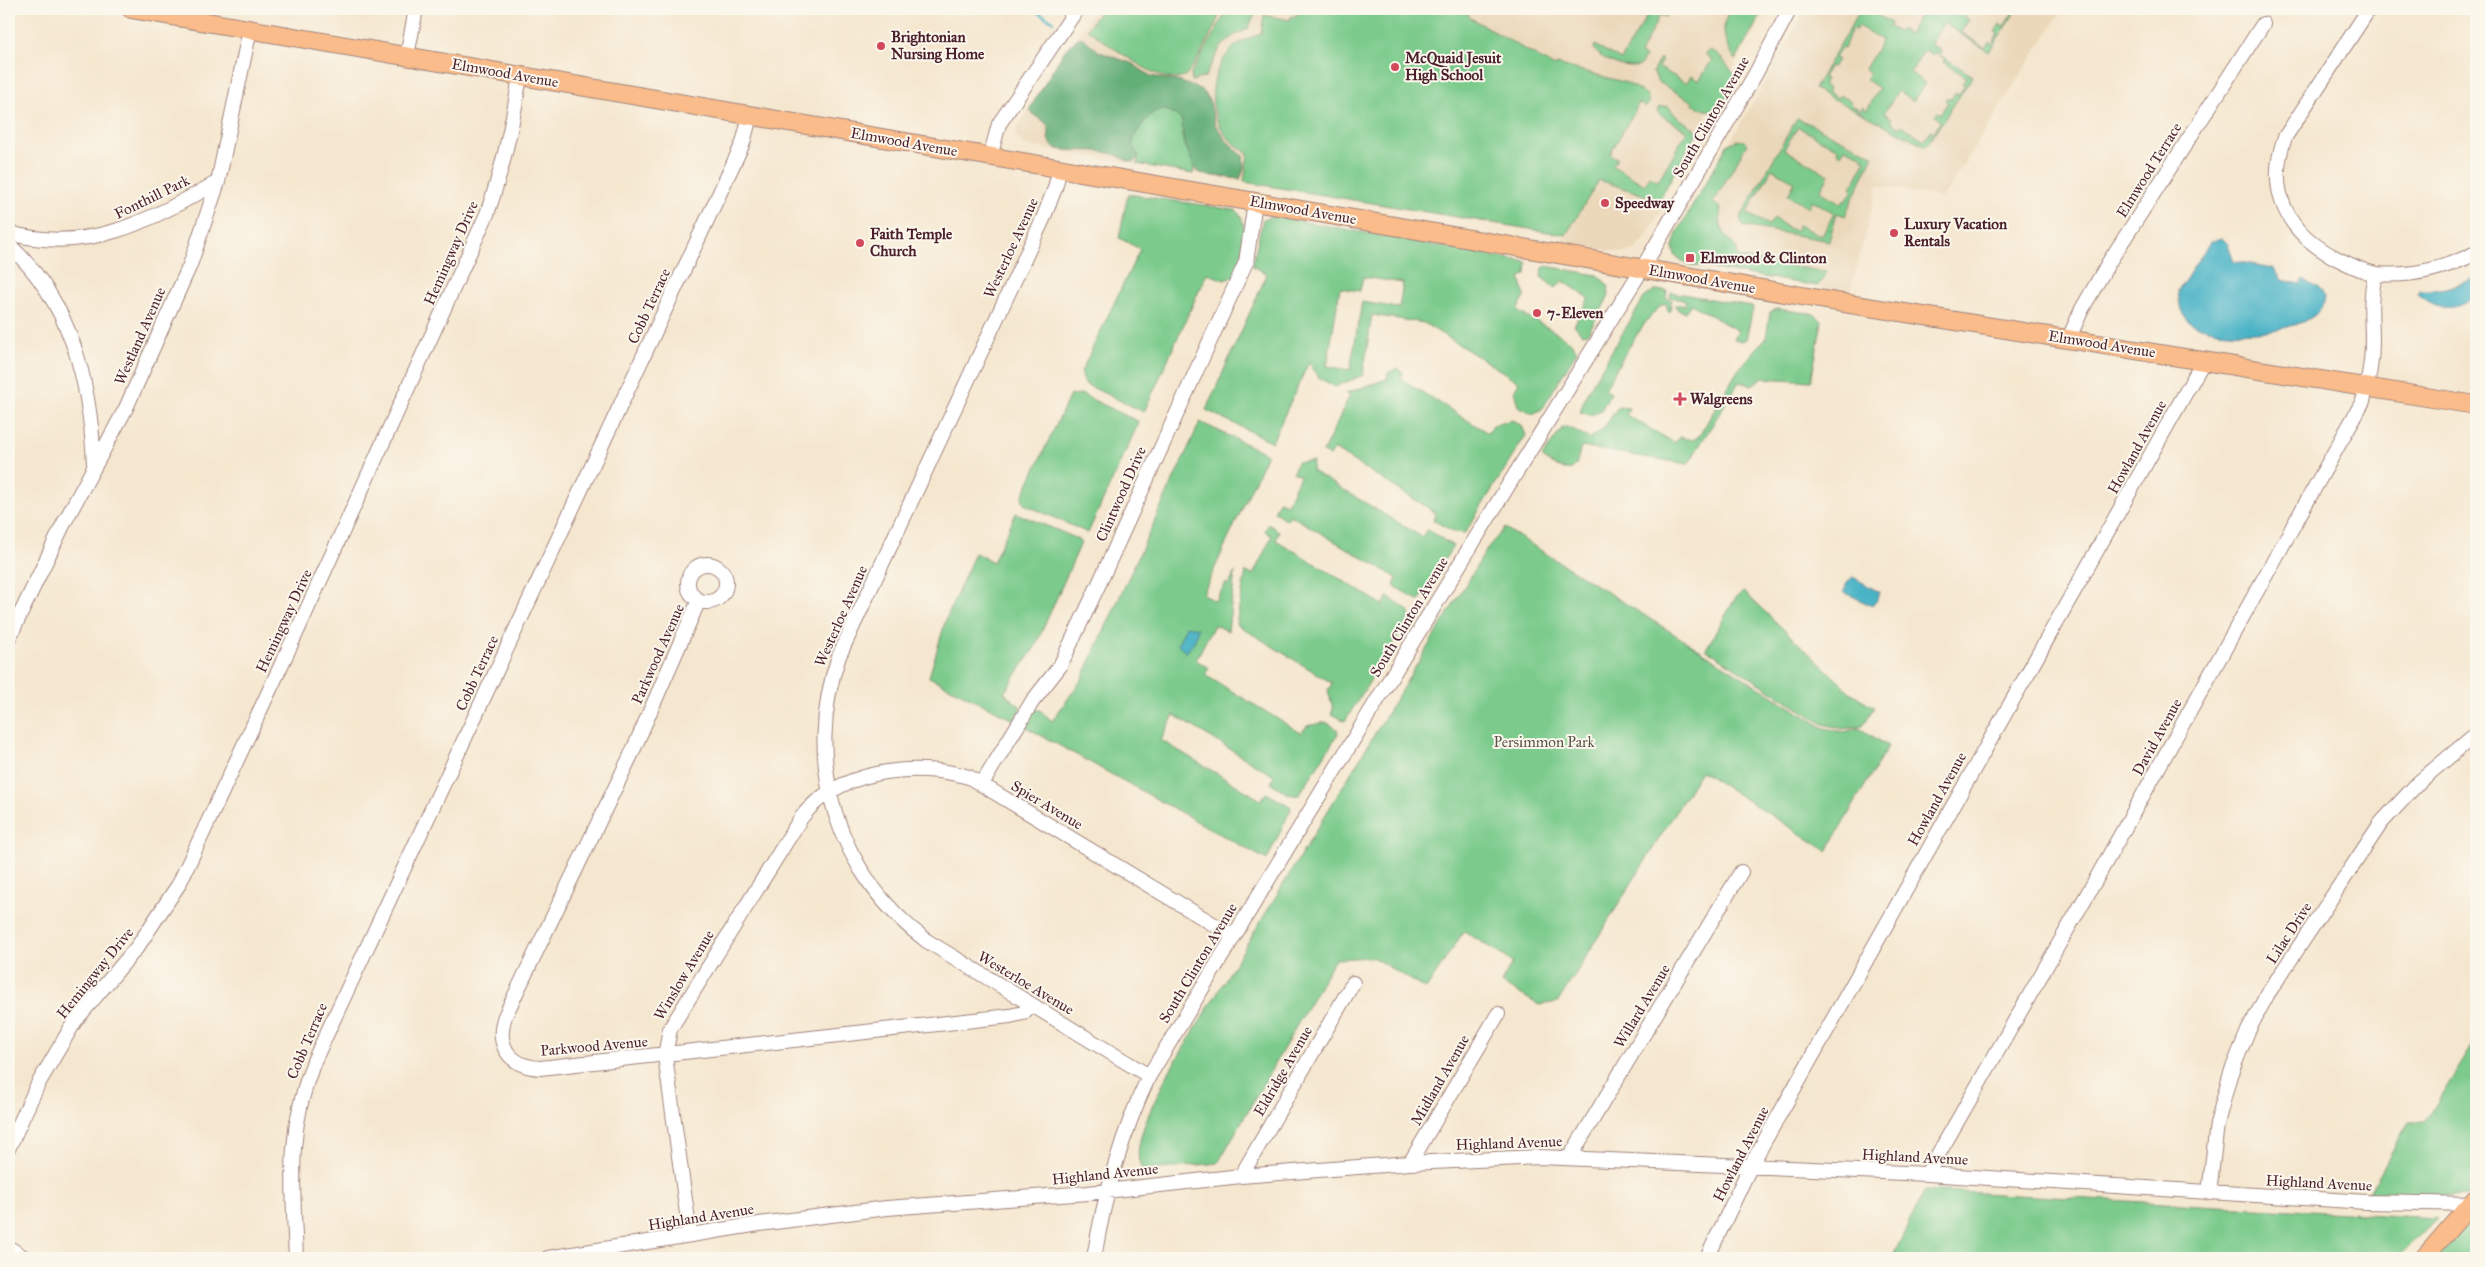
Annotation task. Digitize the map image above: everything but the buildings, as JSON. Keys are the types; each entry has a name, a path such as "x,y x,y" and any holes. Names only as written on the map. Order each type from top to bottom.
{"main road":[{"name":"Elmwood Avenue","path":"131,9 1642,269 2476,405"},
{"path":"2424,1258 2475,1202"}],"street":[{"path":"407,56 416,9"},
{"path":"990,156 999,124 1077,9"},
{"name":"South Clinton Avenue","path":"1094,1258 1109,1191 1130,1120 1149,1076 1232,936 1642,269 1764,58 1790,9"},
{"path":"2369,9 2288,132 2279,155 2277,168 2283,205 2299,231 2320,249 2375,274 2424,271 2458,262 2476,253"},
{"name":"Elmwood Terrace","path":"2069,338 2082,309 2109,262 2263,24"},
{"name":"Westland Avenue","path":"9,638 94,465 134,391 190,265 218,182 250,29"},
{"name":"Hemingway Drive","path":"9,1147 38,1084 74,1021 138,946 179,884 308,609 487,214 502,170 513,121 520,76"},
{"name":"Cobb Terrace","path":"296,1258 292,1145 297,1112 314,1061 739,152 750,116"},
{"name":"Westerloe Avenue","path":"1060,168 1056,188 1043,219 839,656 830,683 824,719 828,793 840,829 855,859 870,884 899,920 927,942 1030,1006 1149,1076"},
{"name":"Fonthill Park","path":"9,233 54,240 104,235 148,220 218,182"},
{"name":"Clintwood Drive","path":"982,784 1032,702 1060,666 1098,586 1246,262 1255,202"},
{"path":"9,245 31,267 54,299 78,353 91,412 94,465"},
{"name":"David Avenue","path":"1927,1174 2095,881 2363,401 2367,386 2372,344 2370,303 2375,274"},
{"name":"Howland Avenue","path":"1707,1258 1751,1165 2204,360"},
{"name":"Parkwood Avenue","path":"699,600 631,755 505,1016 502,1040 506,1052 518,1062 534,1068 665,1056 1010,1016 1024,1013 1030,1006"},
{"name":"Lilac Drive","path":"2210,1193 2217,1124 2230,1075 2248,1031 2268,996 2381,823 2419,782 2476,734"},
{"name":"Spier Avenue","path":"828,793 837,786 852,780 920,769 952,772 970,777 1232,936"},
{"name":"Winslow Avenue","path":"690,1235 665,1056 667,1039 673,1020 801,818 810,807 828,793"},
{"name":"Willard Avenue","path":"1570,1157 1741,872"},
{"name":"Eldridge Avenue","path":"1241,1176 1353,983"},
{"name":"Midland Avenue","path":"1410,1163 1498,1014"},
{"name":"Highland Avenue","path":"548,1258 690,1235 887,1208 1109,1191 1241,1176 1410,1163 1570,1157 1927,1174 2389,1204 2475,1202"},
{"path":"9,1248 25,1258"}],"shaded area":[{"name":"McQuaid Jesuit High School","path":"1095,9 1767,9 1659,199 1666,202 1644,240 1636,249 1625,253 1561,243 1565,235 1023,145 1015,134 1018,126"},
{"path":"1805,9 2063,9 1942,198 1878,185 1850,292 1686,264 1677,258 1673,251 1677,233 1783,51"}],"green space":[{"path":"1101,9 1222,9 1199,58 1187,74 1181,78 1172,79 1133,61 1087,29"},
{"path":"1228,9 1262,9 1256,12 1248,29 1233,36 1220,48 1205,77 1192,81 1191,74"},
{"path":"1303,9 1468,9 1469,17 1555,67 1557,64 1627,83 1646,94 1649,103 1646,107 1639,103 1610,154 1617,158 1613,166 1645,185 1650,176 1658,181 1687,131 1659,114 1657,111 1659,107 1668,106 1676,116 1698,131 1659,200 1599,180 1566,235 1244,182 1248,154 1230,140 1221,129 1213,103 1213,89 1216,76 1221,63 1229,52 1242,42 1261,33 1264,15 1290,20 1291,17 1299,14"},
{"path":"1651,9 1671,9 1666,17 1660,15 1640,54 1645,57 1640,66 1628,67 1615,64 1608,61 1594,49 1595,45 1621,60"},
{"path":"1730,9 1764,9 1736,60 1728,47 1724,35 1725,22"},
{"path":"1861,9 1867,9 1891,23 1889,27 1899,32 1901,29 1909,34 1922,11 1919,9 1968,9 1964,17 1969,20 1961,32 1985,48 1989,42 1992,44 1998,34 1995,32 2000,24 2004,26 2013,12 2011,9 2017,9 1989,52 1944,23 1931,44 1942,52 1940,55 1973,76 1926,146 1814,89","holes":["1858,26 1882,40 1865,69 1870,73 1866,80 1879,88 1867,110 1862,107 1861,110 1851,105 1852,102 1840,95 1838,98 1827,92 1829,89 1823,85 1826,79 1823,77 1830,66 1833,67 1838,60 1835,58 1841,48 1844,49 1852,28 1856,30","1925,50 1932,55 1935,52 1945,59 1943,62 1966,77 1962,83 1965,85 1958,95 1955,93 1951,99 1947,97 1945,100 1948,102 1940,114 1937,112 1935,115 1940,122 1934,132 1931,130 1924,140 1901,125 1899,128 1890,121 1892,118 1884,113 1898,91 1913,101 1925,83 1910,73"]},
{"path":"1078,38 1083,38 1100,52 1131,63 1151,76 1181,82 1202,90 1210,102 1215,124 1226,140 1243,156 1244,169 1240,179 1206,175 1196,171 1183,139 1182,120 1168,111 1162,110 1152,113 1135,136 1133,146 1139,156 1134,162 1106,152 1054,148 1048,139 1049,132 1046,123 1035,116 1030,108 1065,50"},
{"path":"1710,50 1718,54 1736,76 1736,81 1728,96 1720,107 1715,110 1701,109 1692,104 1693,102 1658,82 1654,73 1652,73 1660,58 1662,60 1658,67 1686,83 1691,76 1699,81 1712,60 1705,54"},
{"path":"1161,109 1176,114 1183,122 1182,136 1192,159 1193,174 1137,164 1139,156 1133,147 1133,138 1150,113"},
{"path":"1797,118 1873,155 1845,216 1837,213 1829,241 1743,226 1740,218","holes":["1798,127 1838,149 1837,152 1841,154 1845,148 1863,156 1862,158 1866,160 1851,188 1853,190 1842,204 1820,191 1829,175 1784,149","1772,169 1795,182 1788,195 1808,207 1812,200 1834,213 1822,236 1798,225 1796,230 1790,229 1774,218 1769,225 1747,213"]},
{"path":"1738,140 1744,141 1747,144 1713,203 1721,208 1720,220 1725,235 1737,248 1737,257 1826,272 1824,279 1817,286 1686,264 1675,255 1673,247 1677,233 1728,144"},
{"path":"1128,194 1236,210 1241,217 1244,233 1244,242 1236,276 1224,280 1207,273 1144,412 1085,384 1081,372 1140,249 1119,238"},
{"path":"1273,216 1527,262 1526,274 1520,278 1525,296 1517,311 1559,334 1573,345 1577,351 1542,409 1533,414 1518,406 1514,391 1519,382 1424,323 1372,315 1363,375 1335,387 1318,377 1309,362 1272,442 1206,410 1267,274 1252,266 1263,219","holes":["1363,277 1403,283 1399,308 1362,302 1350,370 1327,366 1340,288 1360,291"]},
{"path":"1546,266 1597,275 1608,285 1609,296 1588,333 1582,334 1574,325 1589,298 1563,281 1555,288 1541,277 1543,268"},
{"path":"1655,290 1667,291 1666,298 1672,300 1670,311 1668,312 1666,303 1658,308 1641,329 1605,389 1611,393 1601,410 1591,415 1580,412 1587,392 1644,298"},
{"path":"1671,292 1750,306 1753,308 1746,339 1742,341 1734,339 1738,331 1691,304 1685,312 1678,310 1674,305 1685,305 1686,301 1670,297"},
{"path":"1777,309 1814,314 1822,321 1811,381 1763,378 1752,385 1739,382 1688,464 1581,447 1576,465 1572,469 1556,466 1542,457 1563,427 1570,428 1590,438 1603,429 1618,407 1629,408 1626,415 1675,443 1679,437 1693,440 1699,436 1738,370 1766,338 1770,312"},
{"path":"1397,368 1403,372 1401,379 1488,433 1493,425 1512,420 1522,426 1526,435 1465,533 1454,532 1433,520 1436,513 1334,449 1330,456 1323,452 1350,395 1346,393 1387,379 1388,373"},
{"path":"1081,394 1139,422 1088,533 1024,504 1022,497 1070,395"},
{"path":"1200,422 1267,454 1203,594 1215,601 1226,583 1229,585 1235,572 1228,631 1214,625 1196,660 1209,668 1205,675 1301,733 1307,726 1326,722 1337,729 1338,734 1299,795 1295,795 1271,783 1274,776 1174,715 1161,740 1261,800 1266,793 1290,806 1291,809 1267,860 1024,726 1033,710 1040,710 1052,721 1082,679"},
{"path":"1313,461 1312,471 1422,537 1427,529 1453,546 1419,601 1394,586 1397,578 1290,515 1287,520 1274,512 1279,501 1287,504 1300,476 1293,472 1297,462"},
{"path":"1016,513 1078,539 1081,543 1035,647 1004,693 1021,707 1014,720 929,677 946,619 975,553 993,562"},
{"path":"1268,524 1279,531 1276,540 1383,605 1388,597 1409,611 1410,617 1345,721 1331,714 1333,709 1328,690 1332,683 1236,624 1246,572 1253,575 1272,536 1265,531"},
{"name":"Persimmon Park","path":"1505,528 1824,728 1844,732 1859,728 1888,746 1827,851 1701,771 1558,1002 1539,1005 1501,983 1513,962 1464,931 1426,989 1372,957 1335,959 1218,1163 1151,1170 1142,1169 1139,1160 1141,1136 1166,1077 1489,546"},
{"path":"1744,592 1850,692 1874,707 1863,726 1843,729 1823,724 1706,649 1736,597"},
{"path":"2476,1040 2476,1195 2397,1198 2367,1196 2409,1122 2425,1122"},
{"path":"1925,1190 2437,1218 2397,1258 1892,1258"},
{"path":"2476,1207 2476,1258 2432,1258"}],"water":[{"path":"2222,238 2228,244 2234,261 2273,268 2282,280 2301,284 2303,279 2318,287 2325,297 2323,307 2311,317 2296,324 2256,332 2216,330 2199,326 2187,320 2181,310 2178,291 2210,242"},
{"path":"2476,277 2476,297 2460,305 2447,308 2433,304 2418,294 2420,290 2435,290 2449,287"},
{"path":"1853,577 1879,592 1877,600 1872,606 1844,592 1847,582"},
{"path":"1186,626 1198,628 1195,640 1186,653 1178,644"}],"waterway":[{"path":"1032,9 1053,21"}],"place":[{"name":"Brightonian Nursing Home","path":"881,46"},
{"name":"McQuaid Jesuit High School","path":"1395,67"},
{"name":"Speedway","path":"1605,203"},
{"name":"Luxury Vacation Rentals","path":"1894,233"},
{"name":"Faith Temple Church","path":"860,243"},
{"name":"Elmwood & Clinton","path":"1690,258"},
{"name":"7-Eleven","path":"1537,313"},
{"name":"Walgreens","path":"1680,399"}]}
